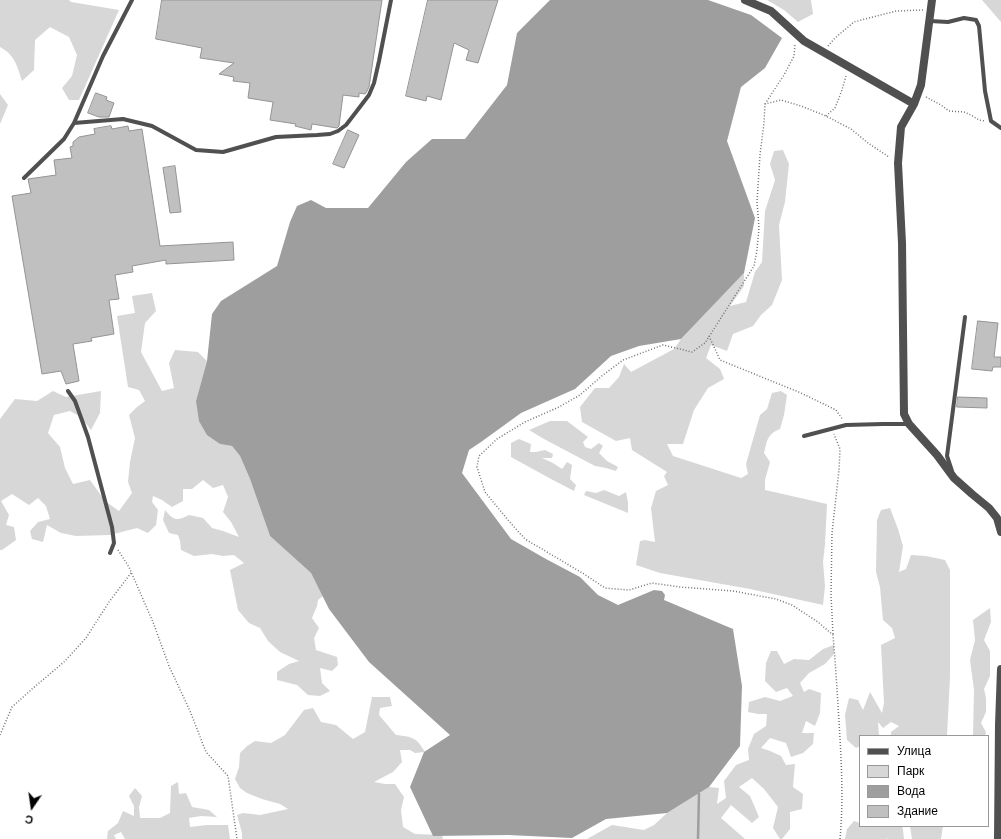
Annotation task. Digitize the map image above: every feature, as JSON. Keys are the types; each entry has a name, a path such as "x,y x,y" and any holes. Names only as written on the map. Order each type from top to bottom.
{"street":[{"path":"746,0 771,11 804,41 914,104"},
{"path":"932,0 921,85 914,104 901,127 898,162 902,243 904,414 909,424 937,455 954,478 989,508 997,518 1001,532"},
{"path":"998,839 1001,669"}],"lane":[{"path":"24,178 64,138 74,123 103,56 132,0"},
{"path":"74,123 123,119 152,126 196,150 223,152 276,137 330,134 338,131 354,116 369,95 374,83 391,0"},
{"path":"930,21 948,22 964,18 976,20 979,26 985,91 991,121 1001,128"},
{"path":"954,478 947,456 964,317"},
{"path":"68,391 75,401 88,436 112,527 114,544 110,553"},
{"path":"804,436 846,424 909,424"}],"path":[{"path":"822,52 835,38 854,22 896,11 931,10"},
{"path":"796,34 794,56 784,75 765,104 757,202 759,228 754,266 705,343 692,352 663,345 623,360 580,395 559,407 525,422 498,439 479,456 477,467 486,492 525,539 605,588 629,590 652,583 680,587 733,591 776,599 792,605 818,622 833,635"},
{"path":"826,116 835,108 849,67"},
{"path":"917,95 928,97 949,111 964,112 979,120 991,121"},
{"path":"765,104 781,100 826,116 851,128 868,143 898,162"},
{"path":"709,336 720,360 801,393 836,410 846,424"},
{"path":"832,429 840,449 832,533 833,635 837,677 841,762 842,804 840,839"},
{"path":"114,544 129,567 206,752 228,776 237,839"},
{"path":"0,736 12,707 64,662 86,638 109,602 131,573"}],"green space":[{"path":"0,0 69,0 71,2 119,10 79,100 69,100 62,88 72,76 77,55 69,37 50,27 35,40 34,70 22,81 12,57 0,47"},
{"path":"767,0 811,0 813,14 798,22 784,10"},
{"path":"982,0 1001,0 1001,22"},
{"path":"0,94 8,105 0,124"},
{"path":"783,150 789,164 785,202 779,225 782,280 772,305 761,315 753,326 733,334 727,351 711,345 706,358 720,369 724,379 708,388 694,410 683,444 667,444 673,456 741,478 748,474 746,464 760,415 767,409 772,393 781,391 787,395 780,429 772,433 770,436 764,453 770,462 765,480 765,490 827,504 823,562 825,586 823,605 750,589 660,573 636,565 640,541 645,540 655,542 651,508 656,491 668,485 664,476 667,472 632,450 630,438 616,441 582,422 580,407 595,388 609,388 619,377 624,364 631,372 674,349 681,339 744,273 744,286 730,306 746,302 755,272 762,262 765,211 775,180 770,164 774,151"},
{"path":"152,293 156,311 145,323 141,352 162,391 174,388 169,363 175,350 198,352 207,361 196,401 220,444 232,446 240,456 250,479 270,536 311,573 323,596 318,600 312,618 319,628 314,638 316,650 337,657 338,665 332,671 320,668 322,683 330,691 320,696 308,695 297,685 277,680 277,672 289,664 299,661 280,652 268,641 260,628 249,623 238,610 230,570 244,563 234,555 223,556 212,554 194,556 181,550 178,535 169,533 163,520 165,510 176,519 189,515 203,518 212,528 239,537 231,522 223,512 228,497 223,485 213,488 203,480 192,489 183,489 183,501 172,507 153,496 152,502 158,510 156,525 148,533 137,528 110,535 76,536 61,533 47,525 43,542 32,539 30,531 38,522 50,519 46,506 38,498 29,505 12,494 1,501 9,515 6,525 14,527 16,540 0,550 0,419 15,399 37,401 53,391 66,397 101,391 100,413 91,430 81,417 70,411 54,415 48,433 60,447 65,468 73,484 90,480 105,501 119,511 132,493 128,482 135,438 129,415 145,401 139,390 128,387 117,316 135,313 132,296"},
{"path":"550,421 567,421 588,437 583,442 585,447 591,449 599,443 603,446 599,453 607,461 618,467 616,471 595,466 529,430"},
{"path":"519,439 531,444 530,452 545,450 553,454 552,458 542,458 562,469 567,462 572,465 570,479 576,485 574,491 511,457 511,443"},
{"path":"604,490 619,496 626,492 628,513 584,495 586,491 596,493"},
{"path":"890,508 903,546 899,572 906,569 911,555 945,560 950,570 950,677 947,735 891,735 891,732 899,726 891,722 883,728 878,722 879,735 859,735 859,746 856,748 847,740 845,715 849,698 858,700 863,710 870,692 882,713 884,703 881,645 895,638 892,628 883,620 880,587 876,572 877,520 881,510"},
{"path":"990,608 991,622 984,640 990,651 990,676 984,689 986,698 986,712 981,723 986,732 985,735 973,735 974,690 970,660 975,640 973,620"},
{"path":"834,645 834,654 825,664 809,673 800,683 804,692 809,689 821,693 820,713 815,726 806,721 802,733 814,733 813,744 803,753 791,757 786,743 770,738 761,748 781,756 786,765 795,764 793,787 803,794 802,809 790,812 790,829 782,839 780,839 773,828 778,807 764,789 752,778 739,787 750,796 759,817 752,823 731,805 721,818 745,839 587,839 612,825 644,830 654,825 667,813 709,787 719,788 717,804 726,798 724,781 736,765 749,760 748,749 754,734 766,726 767,714 748,712 749,702 765,697 780,701 793,696 787,688 776,692 765,681 766,663 771,651 777,651 784,664 794,659 809,660 823,649"},
{"path":"372,697 390,697 392,706 380,708 379,715 396,735 414,739 419,743 425,752 415,753 410,750 400,750 402,762 393,772 374,782 395,784 404,797 401,810 403,827 415,834 442,835 443,839 242,839 242,833 237,815 243,813 260,815 288,809 280,804 247,793 240,788 235,779 239,767 240,753 255,741 271,743 285,735 304,710 313,708 321,722 336,725 353,739 365,732"},
{"path":"178,782 179,794 186,793 192,807 209,810 217,817 201,816 189,818 190,827 228,825 230,839 125,839 121,832 114,835 116,839 107,839 108,831 118,823 123,811 134,816 134,806 129,796 135,788 142,796 139,807 140,818 160,818 170,813 171,786"},
{"path":"854,821 859,823 859,827 902,827 904,839 845,839 847,829"},
{"path":"910,827 943,827 941,839 912,839"}],"water":[{"path":"550,0 708,0 751,15 782,38 765,68 741,87 727,141 755,218 744,273 681,339 639,346 611,356 575,389 521,413 469,450 462,473 511,539 580,577 598,595 618,605 654,590 662,591 665,595 664,600 733,629 742,686 740,746 709,787 667,813 606,819 572,838 508,835 433,836 410,787 424,752 450,735 369,662 329,609 311,573 270,536 250,479 240,456 232,446 220,444 207,435 199,421 196,401 207,361 212,314 221,301 277,266 290,222 297,206 311,200 326,208 368,208 406,162 432,139 465,139 507,85 517,33"}],"building":[{"path":"162,0 382,0 369,87 365,94 359,93 359,97 343,95 339,126 337,128 312,124 311,130 295,126 296,124 270,120 273,102 248,98 250,83 233,81 234,77 219,74 234,63 200,58 202,48 156,39"},
{"path":"428,0 498,0 478,63 466,60 469,50 454,43 441,100 427,96 426,101 406,96"},
{"path":"96,93 107,97 106,100 114,103 109,117 99,117 88,113"},
{"path":"111,126 112,129 128,126 129,131 142,129 160,246 233,242 234,260 166,264 166,260 132,266 133,272 115,275 119,299 109,300 114,334 91,338 92,341 73,344 79,381 66,384 61,371 42,374 12,196 31,193 28,179 56,175 54,160 72,158 70,147 73,146 73,142 79,137 95,134 94,129"},
{"path":"348,130 359,135 344,168 333,164"},
{"path":"175,166 181,212 170,213 163,168"},
{"path":"978,321 998,323 994,357 1001,357 1001,367 993,367 992,371 972,369"},
{"path":"958,397 987,398 987,408 957,407"}],"waterway":[{"path":"698,839 699,794"}]}
